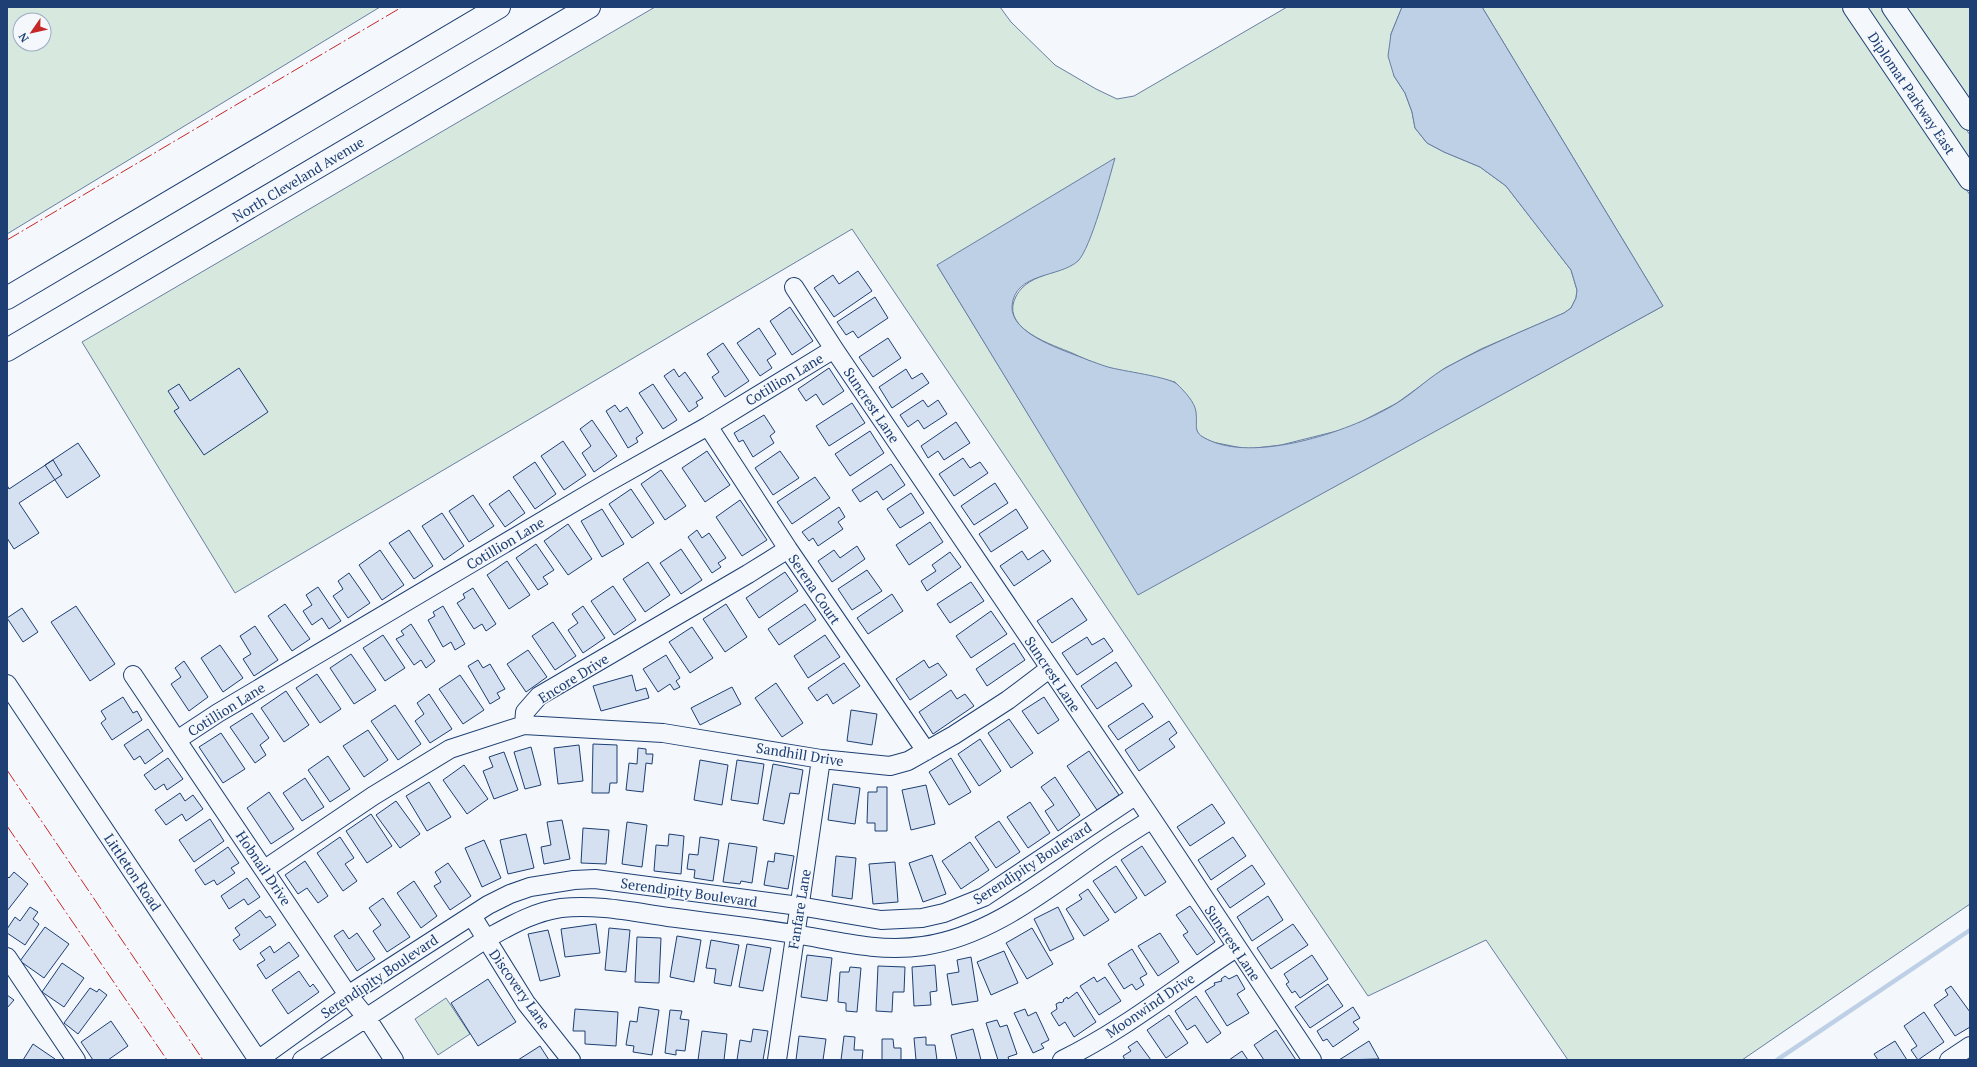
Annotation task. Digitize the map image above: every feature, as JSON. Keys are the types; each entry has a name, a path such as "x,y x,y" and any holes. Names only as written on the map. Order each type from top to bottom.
{"main road":[{"path":"7,298 499,7"},
{"name":"North Cleveland Avenue","path":"7,350 589,7"},
{"name":"Diplomat Parkway East","path":"1854,7 1970,179"},
{"path":"1893,7 1970,119"}],"street":[{"name":"Suncrest Lane","path":"794,287 834,349 1049,669 1152,819 1236,948 1312,1060"},
{"name":"Cotillion Lane","path":"177,740 218,713 708,426 834,349"},
{"name":"Serena Court","path":"708,426 788,548 926,751"},
{"name":"Encore Drive","path":"524,725 525,712 539,696 748,574 788,548"},
{"name":"Sandhill Drive","path":"524,725 663,733 821,759 890,766 908,761 954,735 1008,700 1049,669"},
{"name":"Hobnail Drive","path":"133,675 265,869 348,995 366,1017 394,1060"},
{"name":"Littleton Road","path":"7,684 258,1060"},
{"path":"265,869 367,800 450,749 524,725"},
{"name":"Fanfare Lane","path":"777,1060 821,759"},
{"name":"Serendipity Boulevard","path":"258,1060 348,995 488,905 510,894 530,887 574,880 595,879 642,884 799,906 881,920 922,918 944,913 984,897 1135,796"},
{"name":"Serendipity Boulevard","path":"302,1060 486,940 517,922 536,914 560,908 581,907 795,934 866,946 895,948 923,946 967,934 989,925 1152,819"},
{"name":"Discovery Lane","path":"472,916 526,1002 571,1060"},
{"name":"Moonwind Drive","path":"1062,1060 1080,1051 1122,1024 1236,948"},
{"path":"7,957 76,1060"},
{"path":"1949,1060 1970,1046"}],"shaded area":[{"path":"7,7 380,7 7,234"},
{"path":"655,7 1000,7 1011,22 1055,65 1096,89 1117,99 1134,96 1287,7 1402,7 1391,34 1394,76 1405,93 1412,112 1415,128 1427,143 1480,167 1506,186 1571,270 1577,290 1576,298 1571,308 1564,313 1481,349 1445,368 1397,403 1349,428 1281,445 1247,449 1212,442 1199,435 1175,382 1123,372 1106,367 1043,341 1023,328 1016,320 1013,311 1016,296 1026,285 1045,275 937,265 1138,594 1663,306 1482,7 1843,7 1970,195 1970,904 1742,1060 1568,1060 1486,940 1368,996 852,229 235,593 82,342"},
{"path":"1865,7 1882,7 1970,135 1970,163"},
{"path":"1904,7 1970,7 1970,103"},
{"path":"446,998 470,1034 438,1055 415,1019"}],"water":[{"path":"1402,7 1482,7 1663,306 1138,595 937,265 1115,158 1094,228 1083,254 1078,261 1070,266 1029,281 1021,287 1015,295 1012,306 1014,316 1020,325 1030,333 1054,347 1105,366 1165,379 1177,384 1194,404 1198,433 1211,441 1231,447 1255,448 1280,445 1306,440 1357,423 1397,403 1435,374 1449,366 1491,345 1564,313 1571,308 1576,298 1577,290 1571,270 1506,186 1480,167 1427,143 1415,128 1412,112 1405,93 1394,76 1388,56 1391,34"}],"building":[{"path":"858,271 872,291 834,317 814,288 833,275 839,284"},
{"path":"875,297 888,318 858,338 853,331 846,335 837,322"},
{"path":"790,307 813,341 792,355 770,321"},
{"path":"759,328 776,354 767,360 772,368 760,376 737,343"},
{"path":"888,338 901,358 873,377 859,357"},
{"path":"723,343 749,381 725,397 712,377 719,372 707,354"},
{"path":"239,368 268,412 204,455 174,411 179,408 168,391 179,384 190,401"},
{"path":"829,368 844,391 823,405 816,394 806,401 798,389"},
{"path":"674,369 679,377 685,372 703,398 696,402 698,406 689,412 664,376"},
{"path":"906,369 912,379 922,373 929,383 892,408 879,387"},
{"path":"653,384 677,420 663,429 639,393"},
{"path":"923,400 928,407 938,400 947,414 924,429 918,420 908,427 900,415"},
{"path":"852,403 865,423 829,446 816,426"},
{"path":"615,405 620,412 627,407 643,433 636,438 638,442 628,448 606,411"},
{"path":"764,415 775,432 770,436 774,443 753,457 743,440 739,442 734,433"},
{"path":"592,420 617,456 594,472 582,453 591,446 580,429"},
{"path":"956,422 970,443 944,460 938,451 928,458 921,446"},
{"path":"870,431 884,453 850,476 835,454"},
{"path":"563,441 586,475 564,490 541,456"},
{"path":"78,443 100,476 67,498 45,465"},
{"path":"707,451 730,485 705,502 682,468"},
{"path":"780,451 799,478 773,495 755,468"},
{"path":"963,458 970,468 980,462 988,473 954,496 939,474"},
{"path":"53,460 62,475 19,503 39,533 14,549 7,538 7,485 9,489"},
{"path":"535,462 556,494 535,509 513,477"},
{"path":"891,464 905,485 883,500 877,491 860,502 852,490"},
{"path":"661,470 686,506 665,520 641,484"},
{"path":"815,477 830,498 792,524 777,502"},
{"path":"995,483 1008,503 974,525 961,506"},
{"path":"631,489 654,523 632,538 609,504"},
{"path":"509,490 525,513 505,527 489,504"},
{"path":"911,493 924,513 900,528 887,509"},
{"path":"473,495 494,526 469,542 449,511"},
{"path":"740,500 767,540 742,556 716,517"},
{"path":"839,507 845,517 838,522 843,529 818,546 813,538 809,541 802,532"},
{"path":"602,509 624,544 602,557 581,521"},
{"path":"1016,509 1028,528 991,552 979,534"},
{"path":"442,513 464,546 444,560 422,526"},
{"path":"930,522 943,542 909,565 896,545"},
{"path":"568,524 592,559 568,575 544,541"},
{"path":"409,530 433,566 414,579 389,543"},
{"path":"697,530 702,538 709,533 726,558 718,563 721,567 712,573 688,537"},
{"path":"536,544 554,570 543,577 548,584 538,590 516,558"},
{"path":"857,546 865,559 832,582 818,561 834,550 840,558"},
{"path":"681,549 702,580 681,594 660,563"},
{"path":"380,550 404,585 382,600 359,565"},
{"path":"1043,550 1051,561 1014,586 1000,566 1022,551 1028,560"},
{"path":"950,552 961,567 927,591 921,581 936,571 932,565"},
{"path":"507,561 530,595 509,609 487,575"},
{"path":"648,562 670,595 645,612 623,579"},
{"path":"867,570 882,591 852,610 838,589"},
{"path":"785,572 798,591 759,618 746,598"},
{"path":"349,573 370,603 348,618 333,596 343,589 338,581"},
{"path":"971,582 984,601 950,623 937,604"},
{"path":"613,586 636,620 614,635 591,601"},
{"path":"318,587 341,621 329,629 322,618 312,625 303,611 312,605 306,595"},
{"path":"473,588 496,624 486,631 482,624 474,629 457,603 465,598 463,594"},
{"path":"892,594 903,611 868,634 857,618"},
{"path":"1072,598 1087,620 1052,643 1037,621"},
{"path":"285,604 310,639 292,651 268,616"},
{"path":"726,604 747,637 725,652 703,619"},
{"path":"805,604 816,620 779,645 768,629"},
{"path":"76,606 115,664 90,681 51,622"},
{"path":"443,606 465,644 455,650 451,642 443,647 428,620 435,616 433,612"},
{"path":"583,606 605,638 583,653 568,630 578,623 572,614"},
{"path":"22,608 38,632 23,642 7,618"},
{"path":"991,611 1007,634 971,658 956,636"},
{"path":"553,622 576,656 555,670 532,636"},
{"path":"411,624 435,661 426,668 421,660 414,665 396,639 404,635 401,631"},
{"path":"255,626 278,660 254,676 243,659 251,654 240,636"},
{"path":"692,627 713,658 690,673 669,642"},
{"path":"383,635 405,668 385,681 363,648"},
{"path":"825,635 840,657 808,678 794,656"},
{"path":"1087,637 1092,645 1104,638 1113,651 1077,675 1062,653"},
{"path":"1014,643 1025,660 987,686 976,669"},
{"path":"220,645 243,678 223,692 201,658"},
{"path":"528,650 547,677 526,692 507,664"},
{"path":"351,654 376,690 354,704 330,668"},
{"path":"666,655 680,678 676,681 680,687 674,690 670,684 658,692 643,669"},
{"path":"478,660 483,668 490,664 505,689 497,693 500,698 490,704 468,666"},
{"path":"924,660 929,668 938,663 947,675 910,700 896,679"},
{"path":"184,661 208,697 189,711 171,684 181,677 175,668"},
{"path":"1116,662 1132,686 1097,709 1081,686"},
{"path":"844,663 860,686 833,704 827,694 817,701 808,688"},
{"path":"317,674 341,709 320,723 296,688"},
{"path":"460,675 484,710 463,724 439,689"},
{"path":"632,675 636,691 646,688 649,698 601,711 593,686"},
{"path":"776,683 803,723 782,737 755,698"},
{"path":"732,687 741,704 700,725 691,708"},
{"path":"951,690 957,699 965,694 974,706 933,734 919,712"},
{"path":"286,691 309,725 284,742 261,708"},
{"path":"429,694 452,729 430,743 415,721 424,714 417,703"},
{"path":"123,697 133,713 137,711 142,720 112,740 101,723 106,719 101,711"},
{"path":"1044,697 1059,720 1038,734 1022,711"},
{"path":"1143,703 1153,717 1118,740 1108,726"},
{"path":"395,705 421,744 398,760 371,721"},
{"path":"851,710 877,714 872,745 847,741"},
{"path":"252,713 269,738 260,745 266,755 255,763 230,727"},
{"path":"1009,719 1033,753 1011,768 988,733"},
{"path":"1169,721 1177,733 1169,739 1175,747 1139,771 1125,750"},
{"path":"148,729 163,751 145,764 140,756 134,760 124,745"},
{"path":"368,730 388,760 364,777 343,746"},
{"path":"221,733 245,769 223,783 199,747"},
{"path":"980,739 1001,771 979,786 958,754"},
{"path":"593,744 617,745 617,783 610,783 609,793 592,793"},
{"path":"579,745 583,781 558,784 554,748"},
{"path":"531,747 541,785 525,789 514,752"},
{"path":"638,748 646,749 646,754 653,754 652,764 646,763 643,792 626,790 629,763 637,764"},
{"path":"1089,751 1119,795 1097,810 1067,766"},
{"path":"504,752 518,790 494,799 483,771 493,767 489,757"},
{"path":"328,756 350,789 330,802 308,770"},
{"path":"168,758 183,779 167,790 164,784 155,790 144,775"},
{"path":"951,758 971,792 949,805 929,772"},
{"path":"700,760 728,765 722,805 694,800"},
{"path":"737,760 764,764 758,804 731,800"},
{"path":"773,764 803,770 799,794 790,793 784,824 763,820"},
{"path":"464,765 488,799 467,814 443,780"},
{"path":"1055,777 1080,815 1058,831 1045,811 1054,805 1041,787"},
{"path":"305,778 324,807 302,821 283,793"},
{"path":"429,782 451,817 427,831 406,796"},
{"path":"833,784 860,788 855,824 828,820"},
{"path":"926,785 935,824 911,830 902,790"},
{"path":"877,787 887,787 887,831 875,831 875,823 867,823 868,792 877,792"},
{"path":"269,792 294,829 271,844 247,808"},
{"path":"180,793 185,801 193,795 203,809 186,821 182,814 166,825 155,810"},
{"path":"396,801 420,834 400,848 376,815"},
{"path":"1030,802 1050,833 1028,848 1007,817"},
{"path":"1212,804 1225,823 1190,846 1177,827"},
{"path":"371,814 392,846 367,863 346,831"},
{"path":"210,819 224,841 194,862 179,840"},
{"path":"562,820 570,859 544,864 541,847 551,845 547,822"},
{"path":"999,821 1020,852 996,868 975,837"},
{"path":"627,822 647,825 642,867 622,864"},
{"path":"583,828 609,830 606,864 581,863"},
{"path":"526,834 534,868 508,874 500,840"},
{"path":"669,834 684,836 681,874 654,871 656,845 668,846"},
{"path":"340,837 354,858 345,864 357,881 343,891 317,853"},
{"path":"700,837 719,840 713,881 694,878 695,870 687,869 689,854 698,855"},
{"path":"1233,837 1246,856 1211,880 1198,860"},
{"path":"484,840 501,878 482,887 465,848"},
{"path":"970,842 989,870 961,889 942,861"},
{"path":"729,843 757,847 752,883 741,881 740,884 723,882"},
{"path":"1142,846 1166,882 1145,896 1121,860"},
{"path":"228,847 239,863 231,868 235,873 217,885 214,880 205,885 195,870"},
{"path":"775,853 794,856 788,889 764,885 768,861 774,862"},
{"path":"932,855 946,894 923,902 909,863"},
{"path":"836,856 856,858 852,899 832,896"},
{"path":"305,861 328,896 318,903 307,888 298,894 285,875"},
{"path":"895,862 898,902 873,904 869,864"},
{"path":"448,863 471,896 450,910 434,886 441,882 435,872"},
{"path":"1252,865 1265,884 1230,908 1217,889"},
{"path":"1116,866 1137,898 1115,913 1093,881"},
{"path":"14,872 28,884 7,911 7,876 9,878"},
{"path":"247,878 260,897 248,905 244,899 229,909 221,896"},
{"path":"414,881 437,916 421,928 397,893"},
{"path":"1088,889 1109,920 1084,936 1066,909 1082,899 1079,895"},
{"path":"1268,896 1283,920 1252,941 1237,917"},
{"path":"383,898 410,937 387,952 373,931 381,925 369,908"},
{"path":"1190,906 1215,942 1197,955 1183,935 1188,932 1176,915"},
{"path":"30,907 38,912 33,919 39,924 25,945 7,933 7,929 15,917 20,921"},
{"path":"1058,907 1074,939 1050,951 1034,919"},
{"path":"260,910 266,918 270,916 276,925 240,950 233,940 240,935 235,928"},
{"path":"596,924 600,953 565,957 561,929"},
{"path":"1293,924 1308,945 1271,969 1257,948"},
{"path":"45,927 69,944 44,978 20,961"},
{"path":"609,928 630,930 626,972 605,970"},
{"path":"1032,928 1053,964 1027,979 1006,943"},
{"path":"343,930 349,939 357,933 375,959 357,971 334,936"},
{"path":"548,930 560,976 540,981 528,934"},
{"path":"1160,933 1179,962 1158,976 1138,946"},
{"path":"677,936 701,940 694,982 670,977"},
{"path":"637,937 661,938 659,983 635,982"},
{"path":"711,940 739,945 731,986 714,983 716,969 706,968"},
{"path":"289,942 299,956 266,979 257,965 265,960 260,953 270,946 274,953"},
{"path":"747,944 771,948 763,991 739,987"},
{"path":"1132,949 1147,974 1140,978 1144,985 1136,990 1132,984 1124,989 1108,964"},
{"path":"1004,951 1018,983 991,995 977,962"},
{"path":"807,955 832,958 827,1001 801,997"},
{"path":"1312,955 1328,979 1300,998 1295,991 1292,993 1286,984 1289,982 1284,974"},
{"path":"971,957 978,1001 952,1005 947,974 959,972 957,960"},
{"path":"62,963 84,978 64,1007 42,992"},
{"path":"935,965 937,991 930,992 931,1005 914,1006 912,967"},
{"path":"878,966 905,967 904,992 893,992 892,1012 876,1011"},
{"path":"850,967 861,968 857,1012 846,1011 846,1003 838,1002 840,972 849,972"},
{"path":"299,971 310,987 313,984 319,992 288,1014 272,990"},
{"path":"1237,975 1245,989 1237,994 1249,1013 1227,1026 1205,991 1215,985 1214,983 1222,981 1221,979 1225,976 1229,979"},
{"path":"1094,977 1097,982 1105,977 1121,1001 1099,1015 1080,986"},
{"path":"488,979 516,1022 478,1046 451,1003"},
{"path":"1328,984 1343,1006 1310,1028 1295,1007"},
{"path":"1951,986 1970,1012 1970,1027 1955,1036 1934,1005 1948,995 1945,990"},
{"path":"90,988 97,992 99,989 107,995 78,1034 64,1023"},
{"path":"1077,992 1096,1022 1074,1037 1065,1022 1059,1026 1051,1013 1057,1009 1056,1004 1061,1003 1067,997 1068,999"},
{"path":"7,995 14,1000 7,1008"},
{"path":"1196,996 1221,1033 1207,1043 1195,1025 1187,1030 1175,1011"},
{"path":"639,1007 659,1010 652,1055 633,1052 634,1046 626,1045 630,1021 637,1022"},
{"path":"1353,1007 1360,1018 1353,1022 1359,1029 1333,1047 1327,1039 1323,1041 1317,1031"},
{"path":"575,1009 618,1012 616,1046 585,1044 585,1031 573,1031"},
{"path":"1025,1009 1028,1016 1036,1012 1049,1040 1041,1044 1044,1048 1033,1053 1014,1013"},
{"path":"670,1010 682,1011 680,1019 689,1020 685,1051 676,1050 676,1055 665,1053"},
{"path":"1924,1012 1944,1042 1918,1060 1911,1050 1917,1046 1904,1026"},
{"path":"1169,1015 1188,1043 1166,1058 1147,1030"},
{"path":"997,1020 1000,1027 1007,1025 1017,1054 1008,1057 1009,1060 998,1060 986,1023"},
{"path":"111,1021 128,1046 108,1060 93,1060 81,1042"},
{"path":"753,1029 768,1031 763,1060 737,1060 740,1040 751,1042"},
{"path":"973,1029 981,1060 957,1060 951,1035"},
{"path":"1276,1030 1296,1060 1264,1060 1254,1045"},
{"path":"702,1031 727,1034 724,1060 698,1060"},
{"path":"799,1036 826,1039 823,1060 796,1060"},
{"path":"844,1036 855,1037 854,1050 863,1050 862,1060 841,1060"},
{"path":"926,1037 926,1045 935,1045 937,1060 916,1060 914,1038"},
{"path":"882,1039 893,1039 894,1048 901,1048 901,1060 882,1060"},
{"path":"1137,1041 1151,1060 1125,1060 1123,1056 1131,1051 1128,1047"},
{"path":"1369,1041 1379,1059 1339,1060"},
{"path":"1895,1041 1907,1060 1878,1060 1874,1054"},
{"path":"33,1044 55,1059 23,1060"},
{"path":"540,1046 549,1060 518,1060"},
{"path":"1242,1051 1248,1060 1229,1060"}],"waterway":[{"path":"1777,1060 1970,930"}],"power":[{"path":"7,240 402,7"},
{"path":"7,770 203,1060"},
{"path":"7,826 167,1060"}]}
